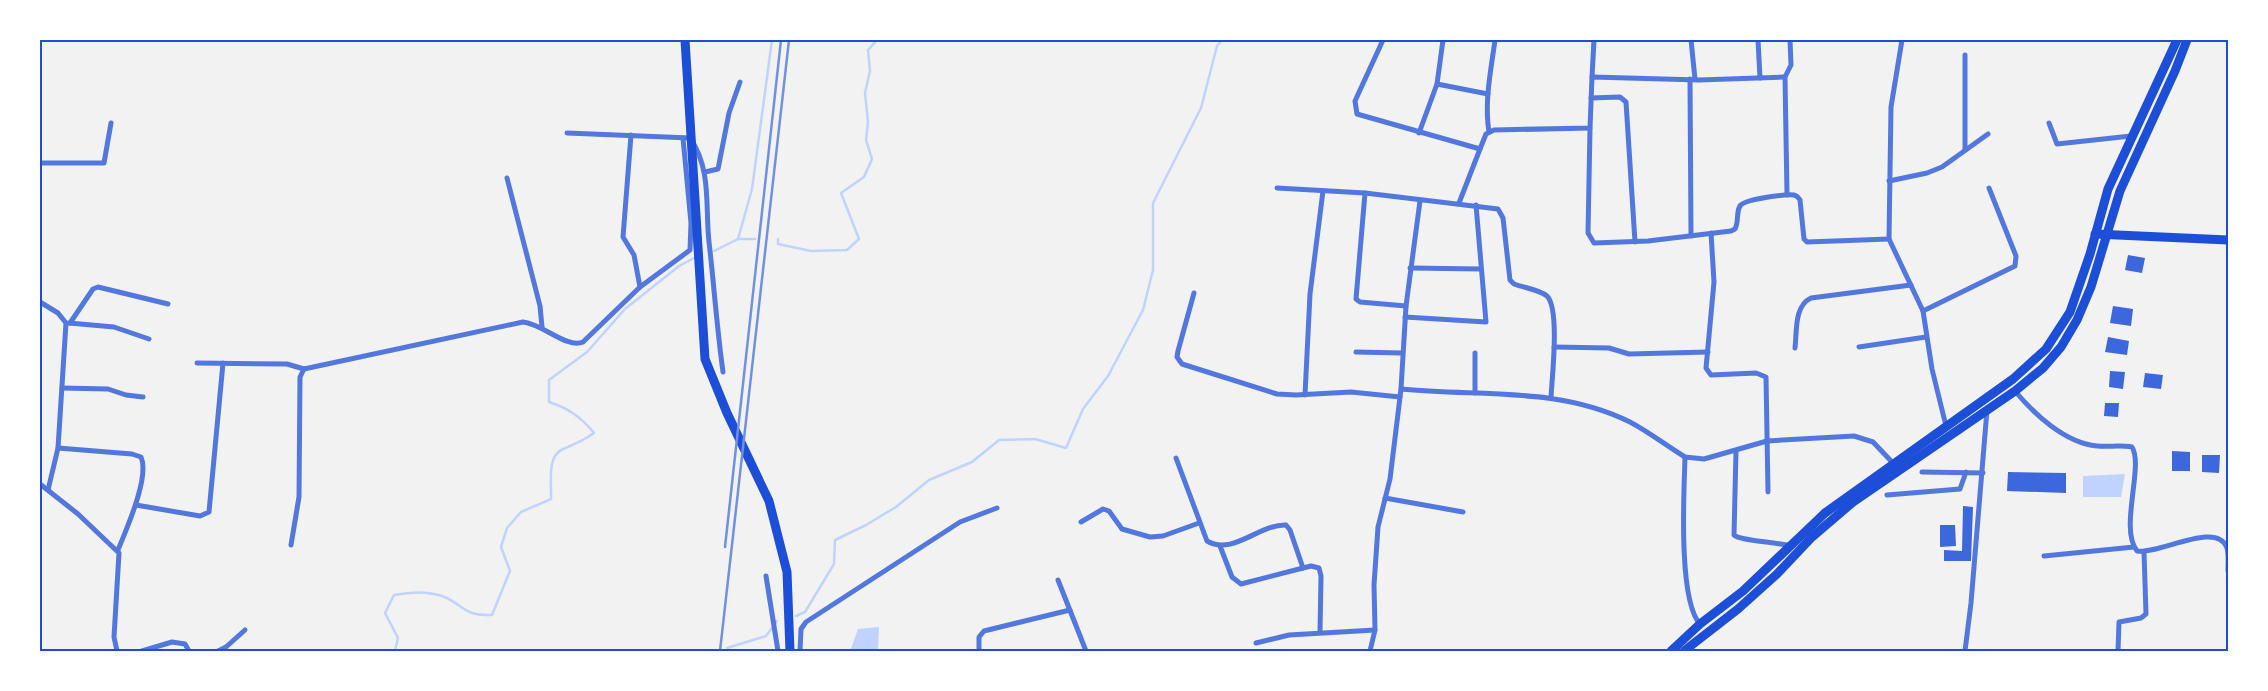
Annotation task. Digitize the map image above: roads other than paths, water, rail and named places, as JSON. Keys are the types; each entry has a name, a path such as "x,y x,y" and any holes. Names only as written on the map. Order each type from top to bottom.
{"main road":[{"path":"685,40 687,138 698,219 705,359 727,413 769,501 787,572 790,651"},
{"path":"1684,651 1738,609 1777,574 1812,537 1854,502 2015,391 2043,368 2070,334 2091,286 2108,189 2177,40"},
{"path":"1671,651 1700,624 1743,591 1825,513 1947,427 2033,363 2060,331 2136,153 2176,71 2187,40"},
{"path":"2100,235 2228,240"},
{"path":"1995,392 2000,400"}],"street":[{"path":"1383,40 1358,94 1355,111 1360,116 1480,149"},
{"path":"1419,133 1437,84 1443,40"},
{"path":"1459,203 1480,149 1489,132 1487,118 1488,94 1495,40"},
{"path":"1594,40 1590,128 1588,232 1590,240 1600,244 1635,242 1711,234 1736,229 1739,207 1748,200 1787,195 1794,195 1800,200 1804,239 1807,242 1889,238"},
{"path":"1691,40 1691,236"},
{"path":"1758,40 1760,78"},
{"path":"1787,195 1784,77 1791,65 1790,40"},
{"path":"1902,40 1891,107 1889,238 1923,311 1926,337 1947,427"},
{"path":"1965,55 1965,150"},
{"path":"1592,77 1692,79 1784,77"},
{"path":"705,172 718,169 729,113 740,82"},
{"path":"1437,84 1488,94"},
{"path":"1591,98 1620,97 1626,102 1635,242"},
{"path":"40,163 104,163 111,123"},
{"path":"2049,123 2057,144 2131,136"},
{"path":"1489,132 1494,130 1590,128"},
{"path":"567,133 687,138 700,152 705,172 709,241 723,372"},
{"path":"1889,181 1927,173 1942,167 1988,134"},
{"path":"630,135 623,237 634,255 640,287"},
{"path":"197,363 287,364 304,369 523,322 542,327 565,340 581,343 640,287 690,250 691,223 687,138"},
{"path":"507,178 540,306 542,327"},
{"path":"1277,188 1365,193 1420,201 1459,203 1491,207 1501,212 1510,280 1514,284 1544,294 1551,302 1554,326 1551,397"},
{"path":"1923,311 2015,266 2016,256 1989,188"},
{"path":"1305,395 1310,294 1324,191"},
{"path":"1365,193 1356,299 1360,302 1406,306"},
{"path":"1370,651 1375,630 1374,585 1378,527 1390,479 1401,389 1402,353 1410,268 1420,201"},
{"path":"1405,317 1484,323 1482,269 1476,205"},
{"path":"1711,234 1714,282 1706,368 1711,376 1756,373 1766,377 1768,492"},
{"path":"1410,268 1482,269"},
{"path":"1795,348 1800,309 1804,302 1811,298 1911,285"},
{"path":"48,490 58,448 68,323 93,289 98,287 168,304"},
{"path":"1194,293 1178,351 1177,357 1182,364 1277,394 1305,395 1351,392 1400,397"},
{"path":"40,302 58,313 68,323 114,327 149,339"},
{"path":"1859,347 1926,337"},
{"path":"1554,347 1609,348 1629,354 1708,352"},
{"path":"1356,352 1402,353"},
{"path":"1475,353 1476,394"},
{"path":"136,505 200,516 209,512 223,363"},
{"path":"291,546 299,496 300,377 304,369"},
{"path":"62,388 108,389 126,395 143,397"},
{"path":"1401,389 1445,394 1551,397 1585,406 1630,422 1685,457 1704,459 1767,441 1854,436 1873,442 1893,464"},
{"path":"2015,391 2025,403 2058,431 2079,441 2096,446 2132,447 2135,453 2131,493 2134,548"},
{"path":"1965,651 1983,473 1987,410"},
{"path":"58,448 132,454 141,457 142,469 136,505 118,550 120,564 114,637 118,651"},
{"path":"1736,451 1734,535 1740,539 1775,542 1790,546"},
{"path":"1685,457 1683,550 1693,615 1700,624"},
{"path":"1176,458 1207,541 1220,546 1286,525 1290,530 1303,568"},
{"path":"1922,472 1983,473"},
{"path":"1888,494 1960,489 1966,472"},
{"path":"40,484 118,550"},
{"path":"1385,498 1463,512"},
{"path":"800,651 800,629 806,622 960,522 997,508"},
{"path":"1081,522 1103,509 1110,512 1122,529 1150,537 1163,536 1199,523"},
{"path":"2044,556 2134,548 2137,551 2144,552 2204,536 2214,537 2223,541 2227,549 2228,571"},
{"path":"1220,546 1232,577 1241,584 1303,568 1316,567 1320,571 1320,632"},
{"path":"2118,651 2119,622 2141,618 2146,614 2144,552"},
{"path":"766,576 778,651"},
{"path":"1058,580 1086,651"},
{"path":"979,651 979,637 984,631 1070,610"},
{"path":"218,651 226,647 245,630"},
{"path":"1256,643 1289,635 1375,630"},
{"path":"142,651 172,642 185,644 189,651"}],"water":[{"path":"2125,474 2121,497 2083,497 2083,476"},
{"path":"879,627 878,651 850,651 858,629"}],"waterway":[{"path":"738,239 752,189 772,40"},
{"path":"778,239 778,244 811,251 847,250 859,239 841,193 864,177 872,159 866,140 868,122 865,93 870,71 868,50 877,40"},
{"path":"796,616 805,612 834,564 835,540 866,525 896,507 929,480 972,462 999,440 1035,439 1066,448 1083,409 1108,376 1143,310 1153,270 1153,203 1201,108 1217,46 1222,40"},
{"path":"714,251 738,239 755,239"},
{"path":"395,651 398,638 385,613 394,595 406,593 436,594 450,599 469,612 492,615 510,571 501,547 507,528 521,512 551,499 552,464 558,453 594,433 574,414 549,402 549,380 587,352 625,309 679,266 694,258"},
{"path":"727,648 766,636 777,621"}],"railway":[{"path":"725,547 781,40"},
{"path":"720,651 789,40"}]}
